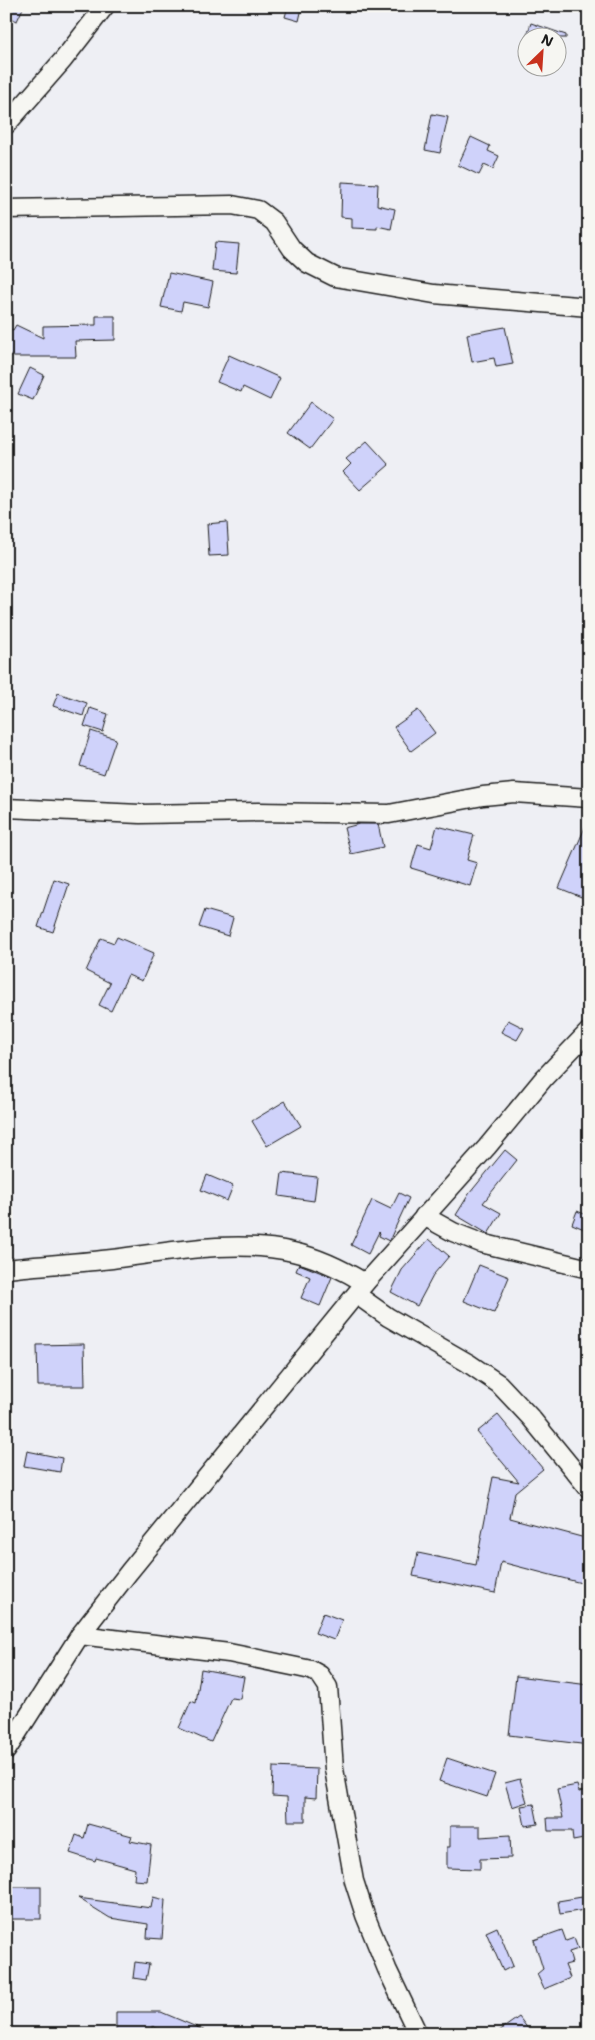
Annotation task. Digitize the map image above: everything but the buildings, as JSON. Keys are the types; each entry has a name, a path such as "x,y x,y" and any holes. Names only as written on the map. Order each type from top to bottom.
{"street":[{"path":"6,125 63,60 105,6"},
{"path":"6,209 232,205 247,207 258,210 274,222 292,249 306,263 334,277 434,294 589,307"},
{"path":"6,808 140,814 258,812 389,814 483,796 514,793 589,798"},
{"path":"6,1751 80,1635 361,1289 487,1147 544,1078 589,1030"},
{"path":"424,1216 453,1232 482,1244 589,1269"},
{"path":"6,1268 214,1248 257,1248 291,1251 319,1259 341,1269 388,1317 468,1363 499,1384 531,1418 589,1489"},
{"path":"80,1635 228,1653 311,1670 320,1675 328,1687 334,1769 354,1881 365,1915 387,1969 418,2034"}]}
